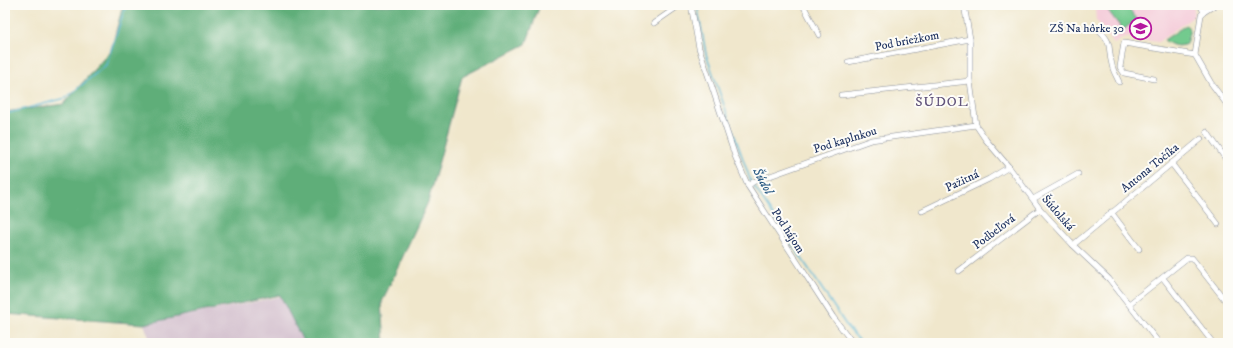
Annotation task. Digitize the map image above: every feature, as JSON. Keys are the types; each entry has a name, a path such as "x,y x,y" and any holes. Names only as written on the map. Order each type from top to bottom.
{"street":[{"path":"654,23 680,5"},
{"name":"Pod hájom","path":"691,5 699,48 735,156 750,184 833,317 853,343"},
{"path":"802,5 819,35"},
{"name":"Šúdolská","path":"964,5 970,39 970,81 976,125 1040,209 1073,245 1109,279 1159,343"},
{"path":"1200,5 1204,12"},
{"path":"1215,5 1201,15 1195,55 1211,83 1228,106"},
{"path":"1099,30 1110,44 1112,64 1119,82"},
{"name":"Pod briežkom","path":"848,62 970,39"},
{"path":"1154,79 1124,73 1121,70 1120,67 1124,43 1195,55"},
{"path":"1115,72 1121,70"},
{"path":"841,95 970,81"},
{"name":"Pod kaplnkou","path":"750,184 871,140 976,125"},
{"path":"1207,132 1228,162"},
{"name":"Antona Točíka","path":"1073,245 1201,139"},
{"path":"1171,163 1218,224"},
{"name":"Pažitná","path":"922,211 1009,168"},
{"path":"1033,199 1078,174"},
{"name":"Podbeľová","path":"959,271 1040,209"},
{"path":"1111,212 1139,249"},
{"path":"1129,304 1187,258 1192,258 1228,304"},
{"path":"1163,278 1213,343"}],"shaded area":[{"name":"ZŠ Na hôrke 30","path":"1092,5 1191,5 1194,9 1193,17 1158,42 1124,37 1114,44 1096,20 1095,9"},
{"path":"283,296 305,343 151,343 144,324"}],"green space":[{"path":"123,5 540,5 526,44 462,77 428,202 382,302 385,343 304,343 280,295 144,324 5,314 5,112 64,104 111,50"},
{"path":"1110,5 1126,5 1137,19 1123,30 1106,8"},
{"path":"1186,25 1190,29 1186,44 1180,46 1164,40"}],"waterway":[{"path":"5,114 66,98 106,65 126,5"},
{"name":"Šúdol","path":"697,5 706,54 751,182"},
{"name":"Šúdol","path":"753,185 848,328 862,343"}],"place":[{"name":"ZŠ Na hôrke 30","path":"1140,28"}],"district":[{"name":"ŠÚDOL","path":"942,102"}]}
